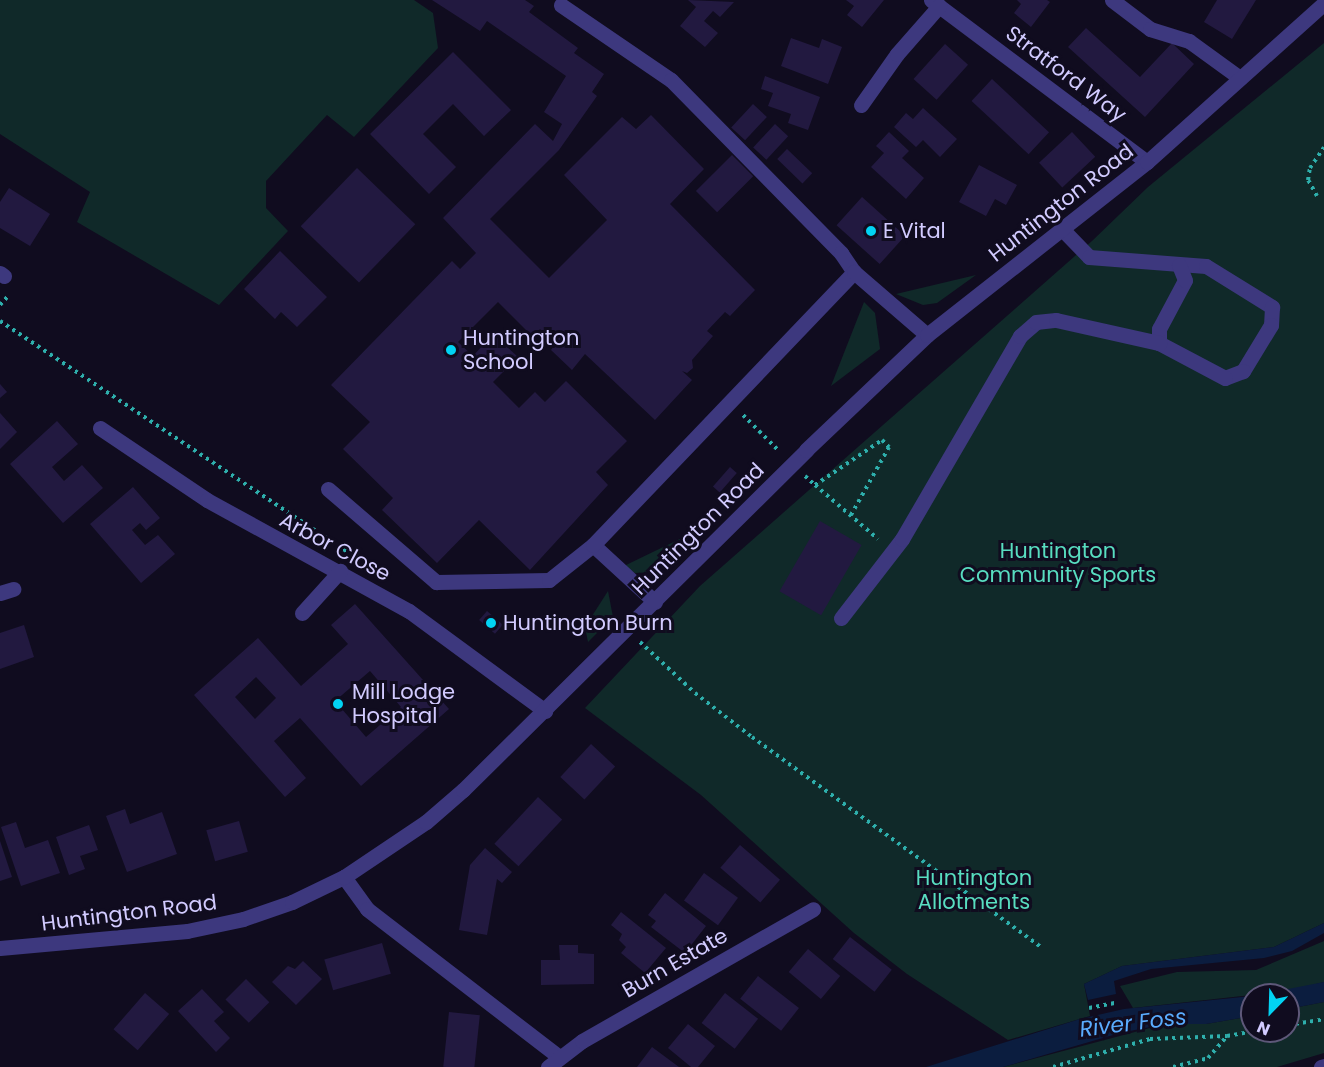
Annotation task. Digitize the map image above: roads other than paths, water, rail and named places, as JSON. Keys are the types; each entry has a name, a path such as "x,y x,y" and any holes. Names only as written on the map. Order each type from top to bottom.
{"street":[{"path":"1112,0 1150,29 1189,40 1240,78"},
{"path":"861,105 935,3"},
{"name":"Stratford Way","path":"935,3 1147,162"},
{"name":"Huntington Road","path":"0,948 187,931 243,919 292,902 344,877 426,822 545,711 792,464 927,335 1147,162 1324,3"},
{"path":"561,5 671,80 841,253 854,272 927,335"},
{"path":"841,618 892,552 1020,336 1036,322 1056,320 1160,343 1225,378 1243,370 1271,325 1272,307 1206,266 1089,257 1062,230"},
{"path":"1160,343 1159,329 1185,280 1179,265"},
{"path":"328,489 436,582 549,580 593,545 854,272"},
{"name":"Arbor Close","path":"100,428 207,500 409,611 545,711"},
{"path":"593,545 655,602"},
{"path":"302,612 340,572"},
{"name":"Burn Estate","path":"344,877 367,909 553,1061 813,909"}],"water":[{"path":"1324,923 1324,933 1292,951 1264,958 1151,969 1114,981 1116,994 1088,1000 1084,984 1122,966 1274,947"},
{"path":"1324,982 1324,1002 1300,1007 1300,987"},
{"name":"River Foss","path":"1240,997 1240,1018 1206,1024 1165,1024 1120,1033 1003,1067 926,1067 1080,1019 1124,1009"}],"place":[{"name":"E Vital","path":"871,231"},
{"name":"Huntington School","path":"451,350"},
{"name":"Huntington Burn","path":"491,623"},
{"name":"Mill Lodge Hospital","path":"338,704"}],"park label":[{"name":"Huntington Community Sports","path":"1058,563"},
{"name":"Huntington Allotments","path":"974,890"}]}
